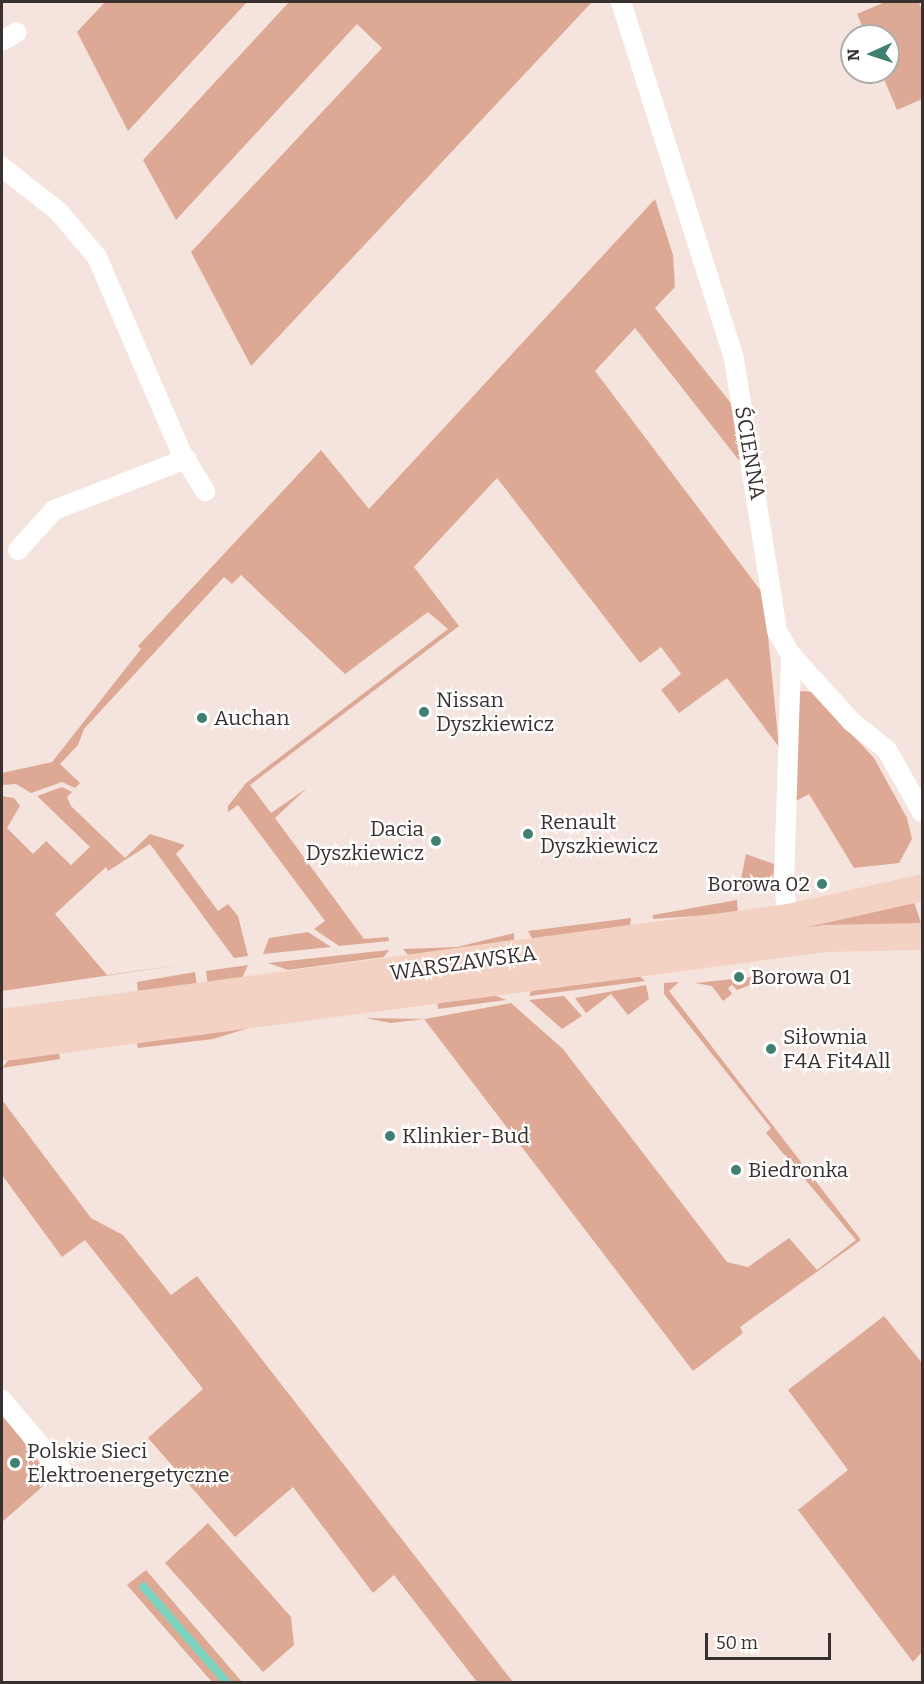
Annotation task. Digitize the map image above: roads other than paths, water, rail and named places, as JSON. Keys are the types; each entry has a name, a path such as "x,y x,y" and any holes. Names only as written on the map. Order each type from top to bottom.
{"main road":[{"name":"WARSZAWSKA","path":"2,1022 788,917 922,887"},
{"name":"WARSZAWSKA","path":"2,1047 825,938 922,936"}],"street":[{"name":"ŚCIENNA","path":"621,2 734,359 777,632 791,655 922,791"},
{"path":"2,167 58,211 97,257 186,459 205,491"},
{"path":"18,550 54,510 186,459"},
{"path":"788,917 785,773 791,655"},
{"path":"904,774 922,812"},
{"path":"2,1400 67,1477"}],"water":[{"path":"144,1581 232,1682 221,1682 138,1587"}],"place":[{"name":"Nissan Dyszkiewicz","path":"424,712"},
{"name":"Auchan","path":"202,718"},
{"name":"Renault Dyszkiewicz","path":"528,834"},
{"name":"Dacia Dyszkiewicz","path":"436,841"},
{"name":"Borowa 02","path":"822,884"},
{"name":"Borowa 01","path":"739,977"},
{"name":"Siłownia F4A Fit4All","path":"771,1049"},
{"name":"Klinkier-Bud","path":"390,1136"},
{"name":"Biedronka","path":"736,1170"},
{"name":"Polskie Sieci Elektroenergetyczne","path":"15,1463"}]}
